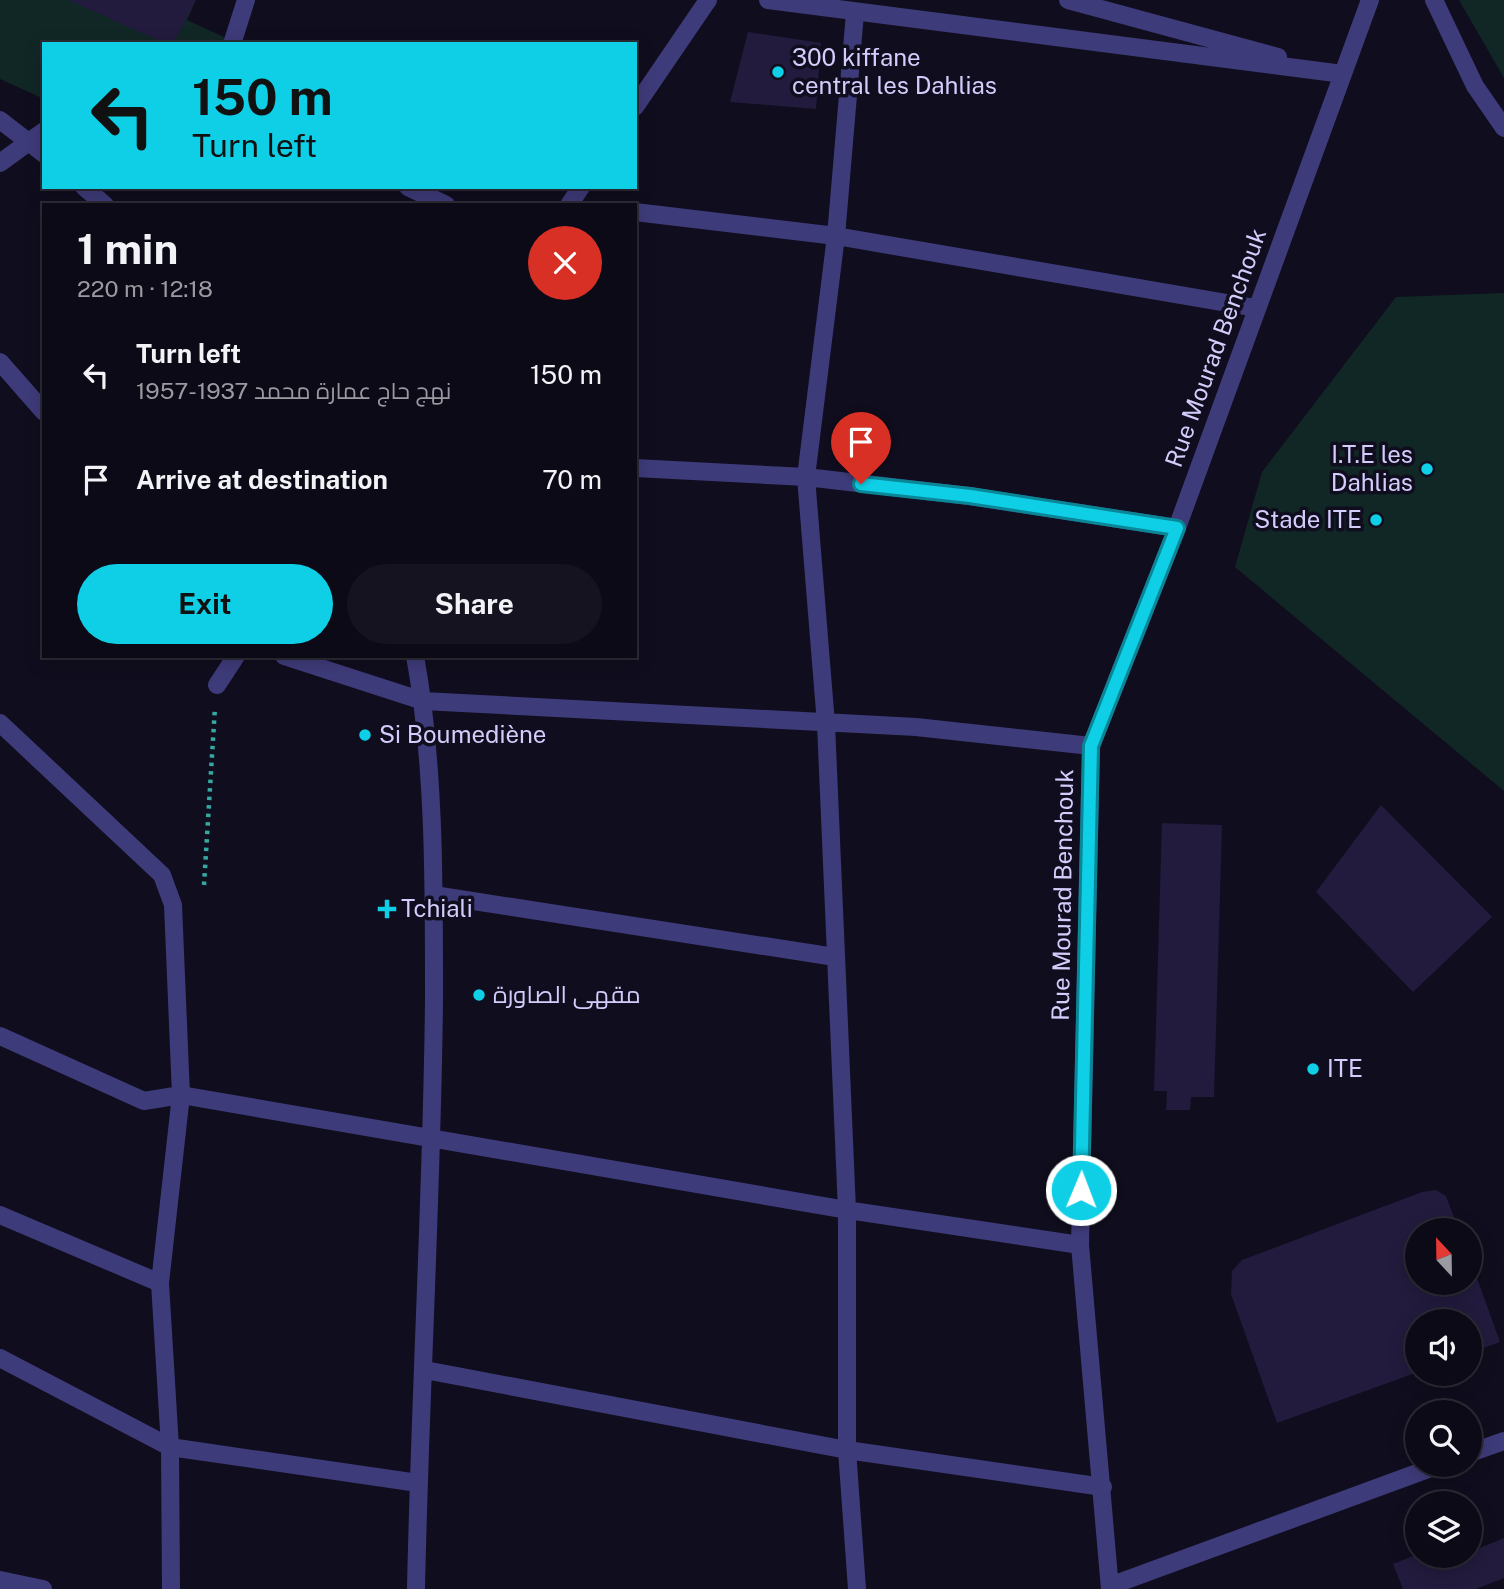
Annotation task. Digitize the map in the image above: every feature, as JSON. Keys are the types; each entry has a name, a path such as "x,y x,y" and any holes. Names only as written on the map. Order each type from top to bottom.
{"street":[{"path":"233,42 246,0"},
{"path":"637,104 708,0"},
{"path":"768,0 1343,74"},
{"path":"1068,0 1343,74"},
{"name":"Rue Mourad Benchouk","path":"1110,1588 1080,1245 1091,746 1177,528 1370,0"},
{"path":"1434,0 1475,86 1504,128"},
{"path":"855,13 836,236 806,477 826,724 847,1210 847,1450 857,1589"},
{"path":"0,120 36,137 0,163"},
{"path":"86,189 103,203"},
{"path":"412,189 442,203"},
{"path":"637,212 836,236 1256,309"},
{"path":"0,362 42,410"},
{"path":"637,468 806,477 970,496 1177,528"},
{"path":"217,685 235,658"},
{"path":"290,658 423,701 916,727 1091,746"},
{"path":"415,658 423,701 434,895 433,1140 416,1589"},
{"path":"0,723 162,875 173,905 181,1095 160,1283 170,1447 171,1589"},
{"path":"434,895 835,957"},
{"path":"0,1036 144,1101 181,1095 847,1210 1080,1245"},
{"path":"0,1215 160,1283"},
{"path":"0,1358 170,1447 418,1483"},
{"path":"425,1370 847,1450 1103,1487"},
{"path":"1482,1449 1504,1441"},
{"path":"1110,1588 1407,1477"},
{"path":"0,1580 43,1589"}],"path":[{"path":"204,885 217,685"}],"green space":[{"path":"0,0 196,0 187,20 226,38 225,42 42,42 42,98 0,79"},
{"path":"1459,0 1504,0 1504,78"},
{"name":"Stade ITE","path":"1504,293 1504,791 1235,567 1262,472 1396,297"}],"building":[{"path":"69,0 196,0 174,42 162,42"},
{"name":"300 kiffane central les Dahlias","path":"748,32 821,43 816,109 730,102"},
{"path":"1381,805 1492,917 1413,992 1316,892"},
{"path":"1162,823 1222,825 1214,1097 1191,1097 1190,1110 1166,1110 1167,1091 1154,1091"},
{"path":"1436,1190 1446,1196 1454,1218 1405,1218 1405,1295 1482,1295 1482,1292 1500,1342 1482,1349 1482,1309 1405,1309 1405,1377 1277,1423 1231,1294 1232,1271 1242,1260 1422,1192"},
{"path":"1504,1538 1504,1578 1476,1589 1403,1589 1393,1564 1405,1559 1405,1568 1482,1568 1482,1547"}],"place":[{"name":"300 kiffane central les Dahlias","path":"778,72"},
{"name":"I.T.E les Dahlias","path":"1427,469"},
{"name":"Stade ITE","path":"1376,520"},
{"name":"Si Boumediène","path":"365,735"},
{"name":"Tchiali","path":"387,909"},
{"name":"مقهى الصاورة","path":"479,995"},
{"name":"ITE","path":"1313,1069"}],"route":[{"path":"861,484 970,496 1177,528 1091,746 1081,1190"}]}
